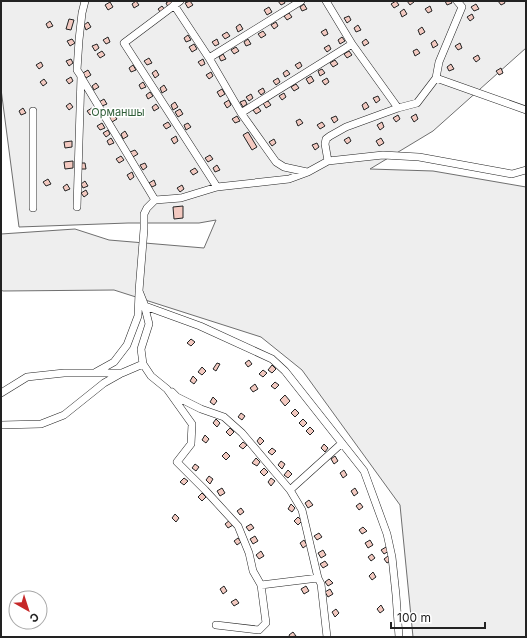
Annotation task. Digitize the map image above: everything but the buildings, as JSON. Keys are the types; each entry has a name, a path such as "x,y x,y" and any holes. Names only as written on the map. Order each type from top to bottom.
{"street":[{"path":"85,1 78,40 77,70 154,200"},
{"path":"209,58 301,1"},
{"path":"326,1 352,44 398,108"},
{"path":"328,161 325,144 326,139 330,136 346,127 398,108 417,103 436,78 439,62 462,7 457,1"},
{"path":"217,187 124,43 177,3 241,113 276,162 284,167 308,172"},
{"path":"241,113 352,44"},
{"path":"77,208 81,76"},
{"path":"436,78 526,110"},
{"path":"33,111 33,208"},
{"path":"95,373 114,362 127,345 138,316 144,214 146,208 154,200 181,198 217,187 289,179 308,172 328,161 383,156 419,157 512,174 526,170"},
{"path":"139,291 145,306 149,324 141,349 143,364 150,376 178,397 201,409 224,417 242,432 290,490 302,510 318,578 322,584 327,637"},
{"path":"145,306 200,326 272,359 285,371 364,471 387,534 392,557 399,637"},
{"path":"1,425 41,424 64,415 104,383 143,364"},
{"path":"1,393 27,377 64,373 122,373"},
{"path":"166,389 192,424 191,444 177,462 238,526 249,553 252,571 261,585 266,623 259,630 216,625"},
{"path":"290,490 342,443"},
{"path":"261,585 318,578"}],"green space":[{"name":"Орманшы","path":"1,1 526,1 526,48 433,131 370,169 433,171 526,187 526,637 413,637 400,505 302,370 261,337 114,290 1,290 1,234 75,229 109,240 204,248 216,220 199,223 128,223 19,227 1,89"}]}
